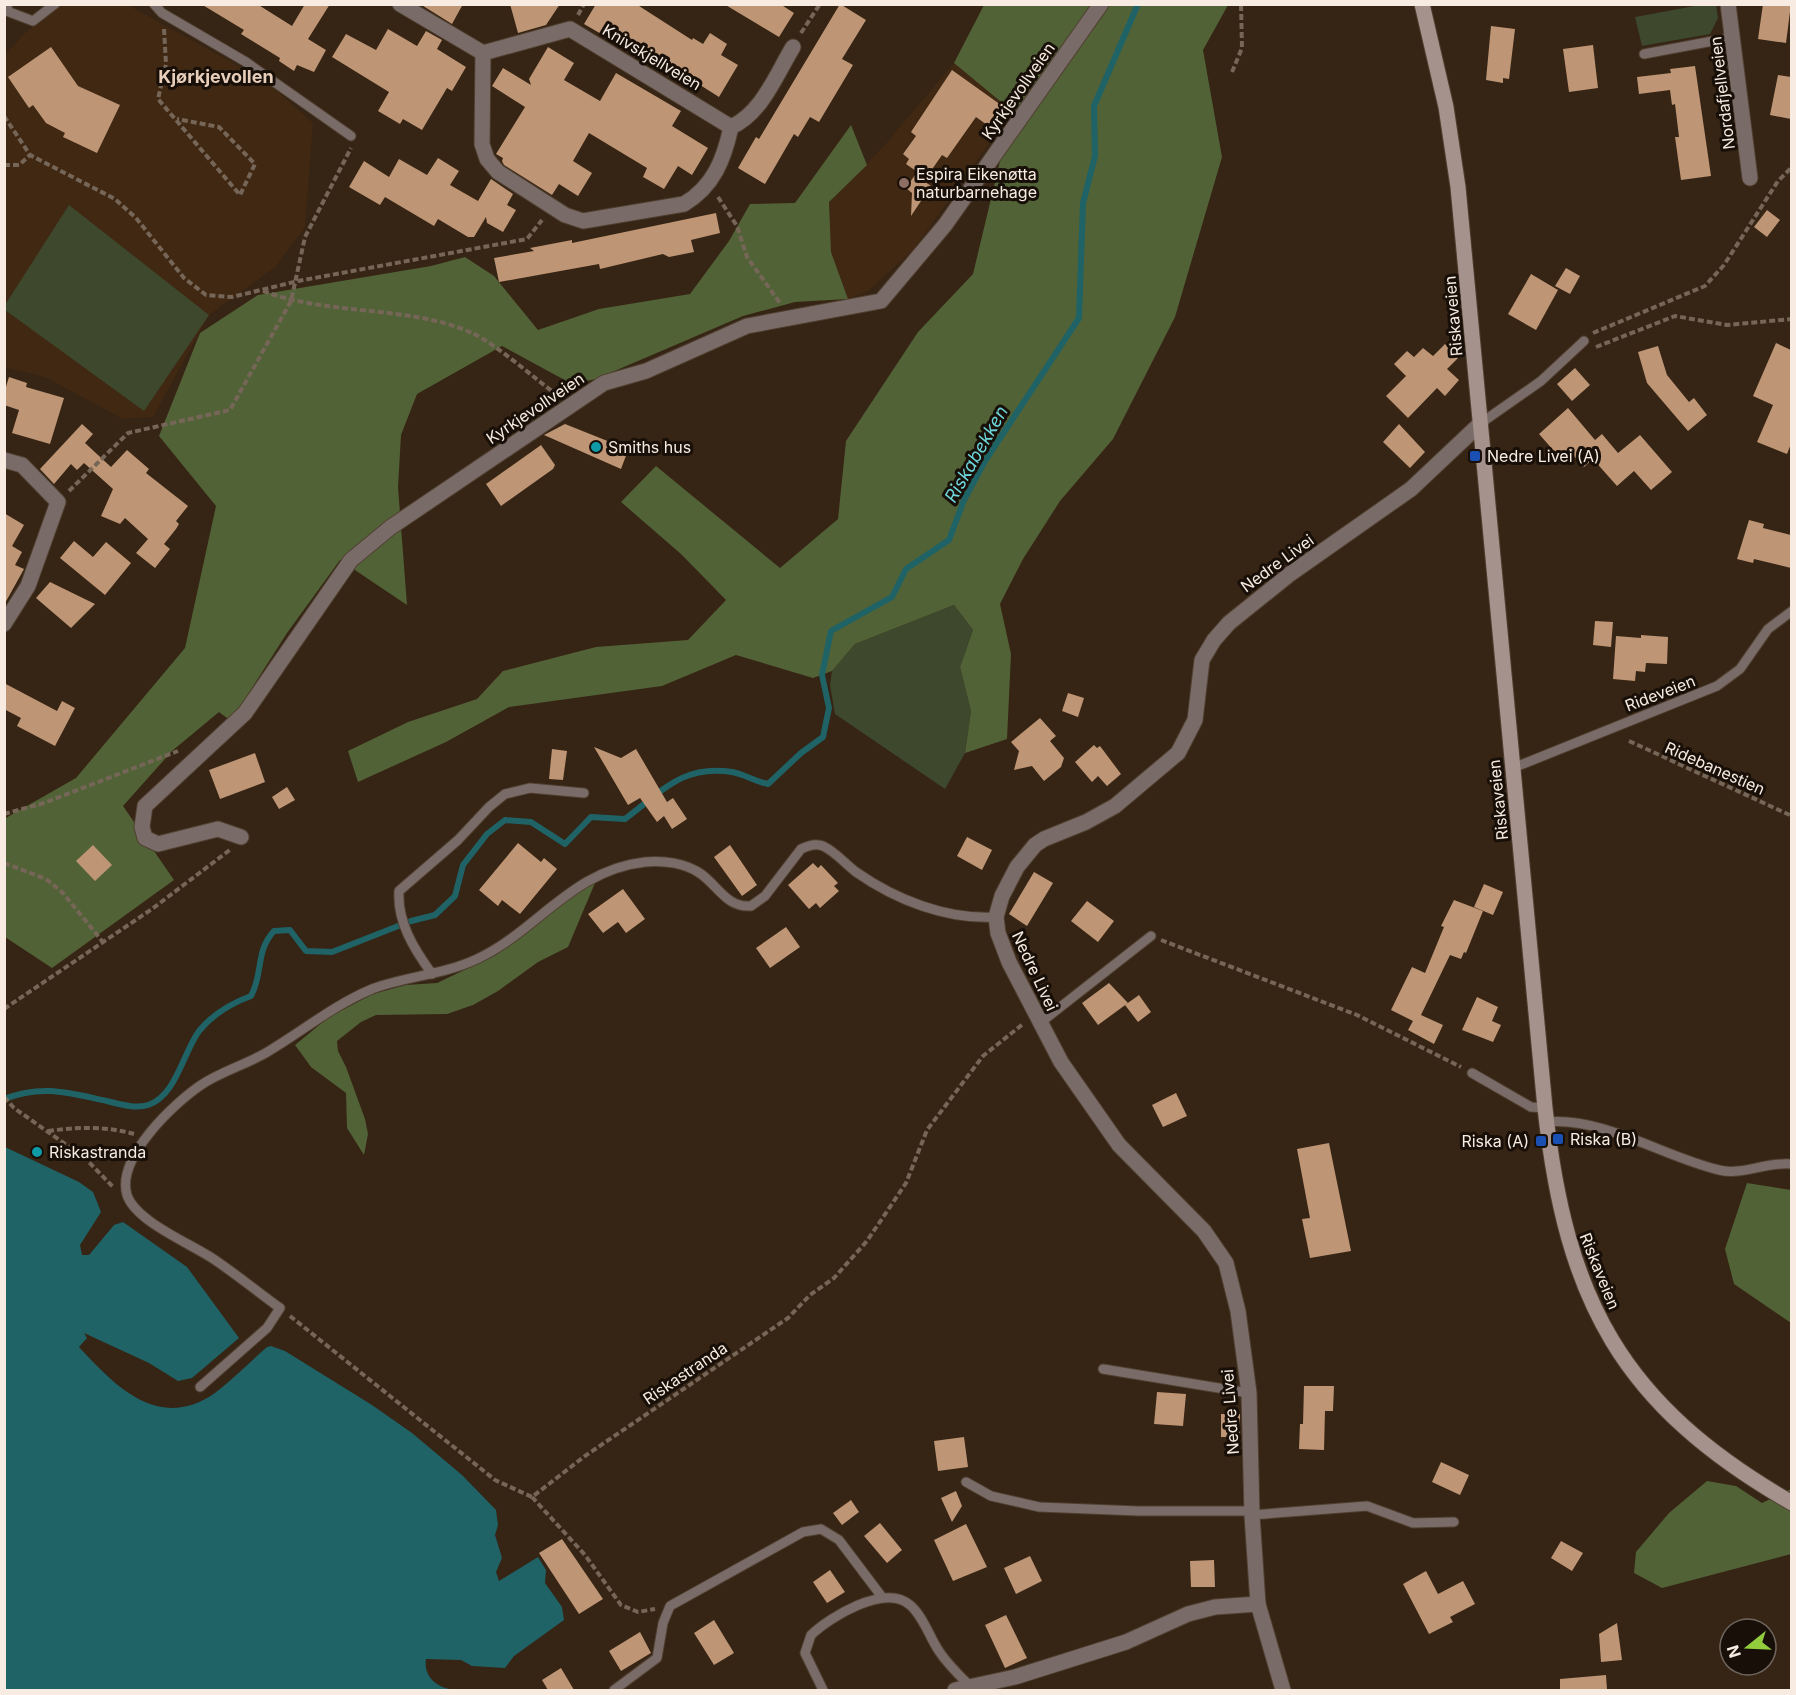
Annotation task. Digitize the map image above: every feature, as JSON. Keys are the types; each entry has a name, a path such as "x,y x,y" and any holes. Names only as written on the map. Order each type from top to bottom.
{"main road":[{"name":"Riskaveien","path":"1422,4 1452,146 1481,423 1546,1115 1556,1189 1566,1237 1590,1301 1614,1345 1646,1389 1706,1448 1750,1479 1791,1503"}],"street":[{"path":"400,4 483,53 482,144 487,159 498,172 553,207 583,221 684,204 706,186 724,159 731,127 745,121 761,101 793,47"},
{"name":"Kyrkjevollveien","path":"241,837 218,829 158,844 145,838 142,827 145,806 245,713 351,560 391,527 604,383 646,371 747,326 881,301 945,225 1101,4"},
{"name":"Nordafjellveien","path":"1728,4 1734,37 1750,178"},
{"name":"Knivskjellveien","path":"483,53 570,29 731,127"},
{"name":"Nedre Livei","path":"1283,1690 1258,1604 1252,1513 1249,1393 1238,1311 1226,1263 1204,1231 1119,1145 1061,1062 1002,945 996,917 1002,896 1017,867 1035,845 1044,838 1086,822 1115,806 1178,753 1195,720 1202,660 1214,640 1229,623 1290,574 1411,489 1481,423"},
{"path":"4,460 22,465 58,502 28,585 4,624"},
{"path":"955,1690 1014,1677 1126,1642 1188,1614 1215,1607 1258,1604"}],"lane":[{"path":"5,7 33,21 55,4"},
{"path":"154,4 162,13 246,62 351,136"},
{"path":"1644,54 1734,37"},
{"path":"1481,423 1541,381 1584,341"},
{"name":"Rideveien","path":"1513,768 1718,686 1740,669 1768,629 1791,611"},
{"path":"432,974 406,930 398,906 399,891 458,840 489,807 505,794 530,788 584,793"},
{"path":"200,1387 267,1328 280,1308 214,1259 142,1215 127,1195 127,1172 135,1154 168,1114 202,1084 270,1051 351,998 395,982 432,974 479,958 516,933 565,894 618,869 647,862 667,862 685,866 700,873 735,904 751,906 765,896 793,856 801,849 815,844 832,851 854,870 893,894 944,913 977,918 996,917"},
{"path":"1038,1019 1151,936"},
{"path":"1472,1073 1546,1115 1576,1121 1728,1172 1777,1163 1791,1164"},
{"path":"1103,1369 1249,1393"},
{"path":"966,1482 991,1496 1040,1507 1252,1513 1367,1506 1413,1523 1454,1522"},
{"path":"614,1690 657,1658 663,1623 670,1606 792,1537 821,1529 839,1540 882,1597"},
{"path":"823,1690 805,1653 811,1635 847,1612 882,1597 900,1599 911,1605 939,1650 970,1686"}],"path":[{"path":"793,47 820,4"},
{"path":"1232,72 1242,48 1241,4"},
{"path":"162,13 166,64 158,99 240,195 255,164 219,127 177,119"},
{"path":"4,116 30,155 115,199 136,218 184,278 206,295 232,297 297,281 527,238 553,207"},
{"path":"58,502 128,433 230,410 291,301 305,237 328,188 351,153 351,136"},
{"path":"4,165 19,165 30,155"},
{"path":"1584,341 1602,327 1705,286 1725,265 1778,181 1791,167"},
{"path":"706,186 724,202 737,226 747,257 791,316"},
{"path":"261,290 291,301 443,322 474,334 570,404"},
{"path":"1593,350 1610,340 1675,316 1726,325 1791,319"},
{"name":"Ridebanestien","path":"1629,741 1791,816"},
{"path":"4,814 44,803 185,748"},
{"path":"4,1009 152,909 226,855 241,837"},
{"path":"4,863 46,879 55,886 102,941"},
{"path":"1151,936 1357,1014 1472,1073"},
{"name":"Riskastranda","path":"532,1497 585,1456 788,1318 810,1295 834,1278 867,1241 899,1193 927,1130 983,1056 1038,1019"},
{"path":"4,1097 14,1108 85,1158 132,1204"},
{"path":"48,1131 88,1128 120,1130 147,1138"},
{"path":"280,1308 495,1480 532,1497 585,1555 621,1605 638,1612 670,1606"}],"shaded area":[{"path":"60,5 128,5 266,81 313,123 305,227 275,267 209,315 153,417 123,419 45,377 5,367 5,55 26,32"},
{"name":"Espira Eikenøtta naturbarnehage","path":"954,63 1012,111 914,249 868,291 848,299 831,252 829,202 883,147"}],"green space":[{"path":"1716,4 1718,18 1710,34 1642,46 1635,17"},
{"path":"984,5 1228,5 1203,50 1222,157 1175,317 1113,439 1060,501 1023,559 1000,604 1011,654 1007,739 965,753 971,711 960,667 973,630 954,605 855,644 832,671 813,678 736,655 662,686 509,707 446,742 358,782 348,751 408,722 477,699 503,671 596,647 688,640 726,600 681,554 621,502 656,466 780,568 838,519 846,441 918,332 973,274 1012,111 954,63"},
{"path":"851,125 867,165 829,202 831,252 848,299 795,302 743,316 596,379 572,384 502,346 417,394 401,435 398,487 407,605 340,560 287,633 231,721 219,712 172,751 123,806 174,880 52,968 5,937 4,819 76,778 185,648 216,506 159,436 200,333 258,295 431,266 465,257 494,276 538,330 599,309 690,294 729,241 750,204 795,203"},
{"path":"69,205 209,315 144,411 5,310 5,305"},
{"path":"954,605 973,630 960,667 971,711 965,753 945,789 835,714 830,685 832,671 855,644"},
{"path":"595,883 568,947 538,962 498,991 473,1005 447,1014 376,1015 361,1022 337,1041 338,1051 365,1119 368,1134 364,1155 347,1128 346,1093 311,1067 295,1045 329,1017 373,994 406,985 437,983 496,955 574,894"},
{"path":"1747,1183 1791,1190 1791,1323 1734,1284 1725,1249"},
{"path":"1707,1481 1736,1486 1762,1503 1791,1489 1791,1554 1662,1588 1634,1573 1636,1552 1669,1513"}],"water":[{"path":"5,1147 79,1182 93,1192 101,1212 80,1245 82,1255 89,1255 114,1225 123,1222 187,1267 239,1338 192,1378 178,1381 149,1363 84,1333 87,1338 79,1347 108,1377 140,1400 157,1406 175,1408 195,1404 215,1393 267,1347 271,1346 285,1351 372,1405 412,1433 462,1475 496,1510 498,1525 495,1535 502,1558 496,1572 499,1581 538,1557 546,1570 545,1583 562,1607 564,1620 514,1656 505,1668 472,1666 461,1660 426,1659 427,1672 430,1677 438,1685 456,1690 5,1690"}],"building":[{"path":"201,4 257,4 292,26 305,4 330,4 308,39 326,50 314,72 297,65 294,71 279,61 280,58 241,34 244,30"},
{"path":"420,4 463,4 452,24"},
{"path":"510,4 560,4 546,25 518,33"},
{"path":"596,4 636,4 692,40 693,38 703,44 710,33 727,44 721,55 738,65 719,97 656,57 654,60 617,37 615,42 584,24"},
{"path":"724,4 780,4 794,13 779,37"},
{"path":"840,4 866,20 842,59 853,65 819,122 810,117 798,137 794,134 765,184 738,168 756,137 759,139"},
{"path":"1763,4 1791,4 1786,43 1758,39"},
{"path":"1491,26 1515,29 1509,79 1503,78 1503,83 1486,80"},
{"path":"388,29 417,46 426,31 442,40 437,49 466,67 452,91 447,88 422,130 403,119 400,124 378,111 389,92 332,57 346,34 376,50"},
{"path":"1593,45 1598,88 1569,92 1563,49"},
{"path":"51,47 78,86 120,105 97,153 63,137 65,133 46,123 33,105 29,108 8,77"},
{"path":"548,47 574,63 564,80 600,101 616,73 681,111 672,126 708,148 692,175 678,166 664,189 643,177 647,168 589,133 573,161 592,173 578,196 559,184 552,195 504,165 503,158 496,154 525,107 492,86 503,68 531,85 529,79"},
{"path":"1695,66 1711,176 1681,180 1675,137 1679,137 1675,104 1672,105 1670,90 1639,94 1637,77 1671,73 1670,69"},
{"path":"952,70 1008,110 994,130 976,117 947,158 942,155 926,178 906,164 909,159 903,154 916,136 911,132"},
{"path":"1778,75 1791,77 1791,119 1770,115"},
{"path":"438,158 459,171 450,185 478,201 491,179 513,194 507,205 516,210 503,232 487,223 486,217 474,237 468,237 438,219 434,226 385,197 380,205 349,187 364,161 389,177 399,159 427,175"},
{"path":"915,175 931,186 911,216 912,193 906,188"},
{"path":"1767,210 1780,220 1767,237 1754,227"},
{"path":"716,213 720,233 691,240 694,252 669,257 663,254 600,269 599,264 499,282 494,258 534,251 530,248 572,240 572,243"},
{"path":"1566,268 1580,276 1570,294 1555,286"},
{"path":"1531,274 1558,290 1536,330 1508,314"},
{"path":"1776,343 1791,350 1791,444 1787,454 1757,442 1773,405 1753,396"},
{"path":"1445,344 1458,358 1447,369 1459,380 1445,396 1437,388 1408,418 1386,396 1406,376 1394,364 1407,351 1414,357 1423,348 1433,356"},
{"path":"1658,346 1667,375 1689,402 1694,398 1707,415 1688,431 1647,383 1638,352"},
{"path":"1575,368 1590,385 1572,401 1557,384"},
{"path":"9,377 27,383 26,387 64,398 50,444 12,433 19,410 4,405 4,393"},
{"path":"1568,408 1595,440 1602,434 1618,453 1640,435 1672,472 1651,490 1634,471 1617,486 1593,459 1584,467 1571,453 1562,460 1539,434"},
{"path":"82,424 93,434 85,443 111,467 127,450 149,469 146,473 188,506 176,521 179,524 176,529 164,544 170,549 155,568 136,553 148,539 125,518 120,524 101,516 113,489 84,463 77,470 71,464 54,484 40,469"},
{"name":"Smiths hus","path":"565,424 620,446 627,453 621,469 544,435"},
{"path":"1399,424 1425,452 1410,468 1383,442"},
{"path":"541,445 555,465 553,469 501,506 486,484"},
{"path":"4,513 24,525 12,546 22,552 15,565 24,569 4,605"},
{"path":"1749,520 1764,524 1763,528 1791,535 1791,568 1754,559 1753,563 1737,559"},
{"path":"74,541 93,557 106,542 131,563 105,595 60,558"},
{"path":"50,582 95,604 71,628 36,598"},
{"path":"1595,621 1613,622 1611,647 1593,645"},
{"path":"1641,635 1668,637 1667,664 1646,663 1645,672 1636,671 1635,681 1613,679 1616,636 1641,638"},
{"path":"4,683 57,711 62,701 75,708 55,746 17,726 21,718 4,709"},
{"path":"1068,693 1084,698 1078,717 1062,711"},
{"path":"1040,718 1056,736 1050,741 1064,758 1061,767 1044,781 1032,766 1014,770 1019,751 1011,742"},
{"path":"1094,745 1097,748 1100,746 1121,774 1107,786 1098,776 1092,782 1075,762"},
{"path":"594,747 621,758 636,749 667,802 673,798 687,819 672,829 664,816 657,822 640,798 628,805"},
{"path":"552,749 567,751 563,780 549,779"},
{"path":"255,753 265,782 220,799 209,770"},
{"path":"287,787 295,800 279,809 272,797"},
{"path":"967,837 992,850 982,870 957,856"},
{"path":"518,843 541,862 544,858 557,869 520,914 502,900 498,906 479,890"},
{"path":"93,845 112,865 95,881 76,861"},
{"path":"730,845 757,885 742,896 714,857"},
{"path":"813,863 818,868 821,865 838,883 834,886 839,891 820,908 816,903 809,909 788,885"},
{"path":"1034,872 1053,883 1027,926 1009,914"},
{"path":"1484,884 1503,892 1493,915 1474,907"},
{"path":"623,889 645,919 626,933 618,922 603,933 588,914"},
{"path":"1454,900 1483,911 1466,953 1464,952 1461,959 1450,955 1421,1015 1443,1025 1434,1044 1408,1030 1413,1021 1391,1010 1412,967 1425,973 1444,927 1441,926"},
{"path":"1087,901 1114,921 1098,942 1071,921"},
{"path":"786,927 800,947 770,968 756,948"},
{"path":"1109,983 1128,1003 1098,1025 1082,1003"},
{"path":"1139,995 1151,1012 1138,1022 1125,1005"},
{"path":"1477,997 1498,1007 1492,1021 1501,1025 1493,1042 1462,1030"},
{"path":"1176,1093 1187,1116 1163,1127 1152,1105"},
{"path":"1329,1143 1351,1251 1310,1258 1302,1219 1310,1218 1297,1149"},
{"path":"1304,1386 1334,1386 1333,1411 1325,1411 1324,1450 1299,1449 1300,1424 1303,1424"},
{"path":"1157,1392 1186,1394 1183,1426 1154,1424"},
{"path":"1221,1414 1240,1414 1240,1437 1221,1437"},
{"path":"964,1437 968,1467 938,1471 934,1441"},
{"path":"1441,1462 1469,1475 1460,1495 1432,1482"},
{"path":"956,1491 962,1506 952,1522 941,1498"},
{"path":"851,1500 859,1512 842,1525 833,1513"},
{"path":"880,1523 902,1550 887,1563 864,1536"},
{"path":"966,1524 987,1567 953,1581 934,1540"},
{"path":"562,1539 603,1599 579,1614 539,1553"},
{"path":"1561,1541 1583,1553 1572,1571 1551,1558"},
{"path":"1030,1556 1042,1581 1016,1594 1004,1568"},
{"path":"1214,1560 1215,1587 1191,1587 1190,1561"},
{"path":"830,1570 845,1592 827,1603 813,1582"},
{"path":"1426,1571 1438,1594 1463,1581 1475,1604 1450,1617 1453,1622 1429,1634 1403,1584"},
{"path":"1006,1615 1027,1658 1005,1668 985,1625"},
{"path":"714,1620 734,1653 714,1665 694,1633"},
{"path":"1617,1623 1622,1660 1601,1662 1599,1634"},
{"path":"640,1632 651,1653 621,1671 609,1651"},
{"path":"561,1668 574,1690 548,1690 542,1680"},
{"path":"1606,1675 1607,1690 1560,1690 1560,1679"}],"waterway":[{"name":"Riskabekken","path":"4,1099 18,1094 56,1091 127,1106 148,1105 166,1093 193,1040 204,1025 223,1010 251,996 264,946 274,931 290,930 306,951 332,952 411,921 435,915 455,896 463,865 487,834 505,820 531,822 565,844 591,817 625,819 662,790 686,776 700,772 732,772 768,784 801,753 823,737 829,708 822,675 831,631 892,597 906,569 949,540 964,500 985,461 1079,318 1083,203 1095,156 1094,106 1138,4"}],"place":[{"name":"Espira Eikenøtta naturbarnehage","path":"904,183"},
{"name":"Smiths hus","path":"596,447"},
{"name":"Nedre Livei (A)","path":"1475,456"},
{"name":"Riska (B)","path":"1558,1139"},
{"name":"Riska (A)","path":"1541,1141"},
{"name":"Riskastranda","path":"37,1152"}],"district":[{"name":"Kjørkjevollen","path":"216,76"}]}
